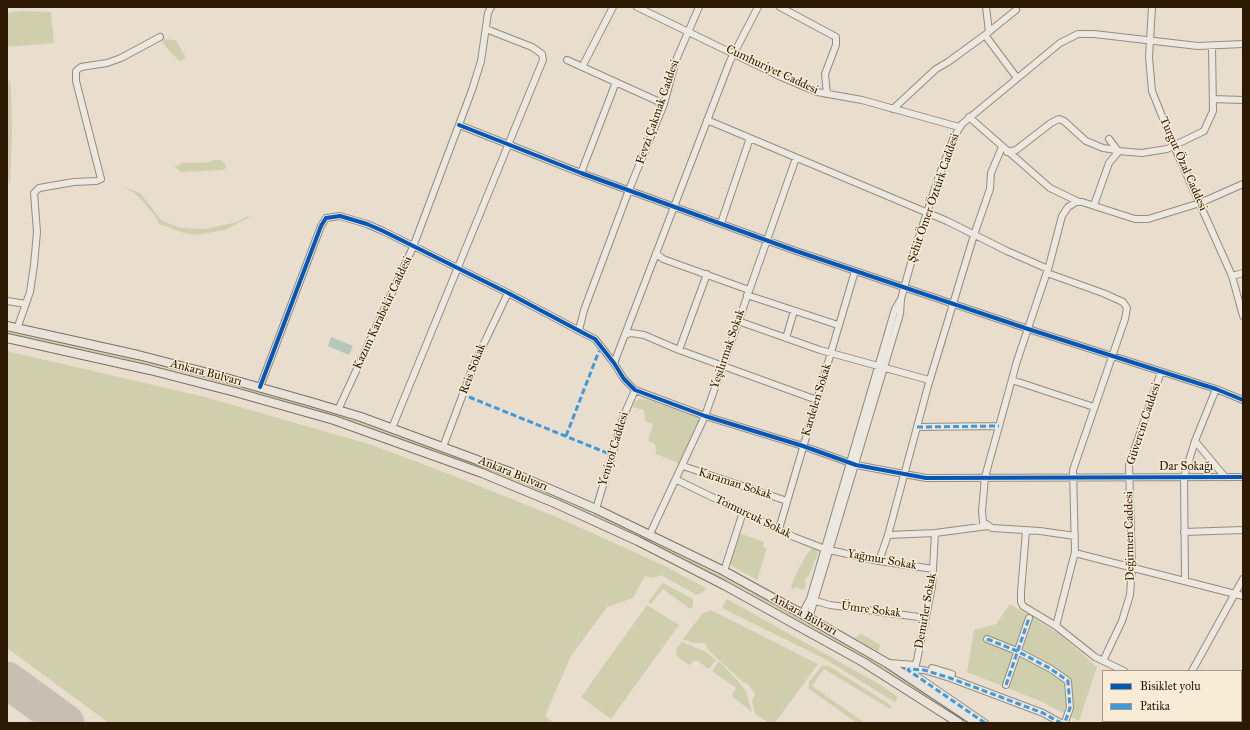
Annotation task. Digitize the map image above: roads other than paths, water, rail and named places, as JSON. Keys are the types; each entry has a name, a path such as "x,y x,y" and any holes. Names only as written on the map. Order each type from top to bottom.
{"main road":[{"name":"Ankara Bulvarı","path":"7,326 138,355 260,387 392,428 515,474 650,534 724,571 887,663 977,723"},
{"name":"Ankara Bulvarı","path":"7,338 196,381 258,398 334,420 482,473 557,504 638,541 738,592 863,662 959,723"}],"street":[{"path":"582,67 613,7"},
{"name":"Cumhuriyet Caddesi","path":"637,7 779,76 817,92 862,100 959,127"},
{"name":"Fevzi Çakmak Caddesi","path":"579,330 584,310 628,190 664,104 676,60 699,7"},
{"path":"614,363 734,53 758,7"},
{"path":"780,7 836,37 837,42 824,74 827,94"},
{"path":"986,7 987,34 1017,78"},
{"name":"Turgut Özal Caddesi","path":"1152,7 1150,40 1151,84 1174,146 1232,276 1243,316"},
{"name":"Kazım Karabekir Caddesi","path":"338,410 413,246 460,125 478,69 491,8"},
{"path":"893,109 936,69 987,34 1016,10"},
{"path":"392,428 544,56 532,47 486,29"},
{"name":"Şehit Ömer Öztürk Caddesi","path":"806,616 881,367 900,314 901,298 914,252 927,212 959,127 969,117 1060,43 1078,34 1094,34 1150,40 1178,45 1212,46 1243,44"},
{"path":"17,328 30,292 36,244 37,222 34,192 39,188 74,182 96,181 101,179 76,81 76,71 81,67 106,63 121,58 160,37"},
{"path":"1008,152 1016,150 1051,123 1059,119 1064,121 1086,141 1103,148 1146,153 1174,146 1204,131 1211,117 1213,99 1212,46"},
{"path":"567,60 664,104"},
{"path":"581,172 616,82"},
{"path":"1213,99 1243,100"},
{"path":"969,117 1050,188 1079,202 1094,205 1139,220 1156,217 1200,203 1243,184"},
{"path":"707,120 927,212 1047,271 1103,293 1125,304 1127,312 1074,467 1075,553 1056,626"},
{"path":"460,125 628,190 855,271 1028,329 1216,389 1243,400"},
{"path":"721,223 750,138"},
{"path":"1109,139 1118,150"},
{"path":"879,561 888,534 929,380 974,235 990,189 991,173 1002,147"},
{"path":"1094,205 1109,163 1118,150"},
{"name":"Yeşilırmak Sokak","path":"650,534 677,480 705,416 796,158"},
{"path":"988,526 983,522 982,511 985,477 999,426 1047,271 1062,216 1068,207 1079,202"},
{"path":"260,387 304,269 326,218 340,216 374,227 508,293 595,339 614,363 624,379 635,390"},
{"path":"656,254 660,258 707,274 748,293 794,311 838,325"},
{"name":"Kardelen Sokak","path":"779,529 855,271"},
{"path":"1232,276 1243,273"},
{"path":"679,350 707,274"},
{"name":"Reis Sokak","path":"443,447 475,362 508,293"},
{"path":"7,301 26,304"},
{"path":"786,338 794,311"},
{"path":"738,321 786,338 929,380"},
{"path":"625,335 632,333 644,335 679,350 817,400"},
{"name":"Güvercin Caddesi","path":"1128,477 1131,459 1161,372"},
{"path":"1012,380 1094,407"},
{"path":"1185,580 1184,477 1195,441 1216,389"},
{"name":"Dar Sokağı","path":"635,390 705,416 803,446 853,464 904,475 926,478 1073,476 1243,477"},
{"name":"Yeniyol Caddesi","path":"596,509 620,430 635,390"},
{"path":"917,427 999,426"},
{"path":"1195,441 1226,477"},
{"name":"Karaman Sokak","path":"683,466 787,501"},
{"name":"Değirmen Caddesi","path":"1103,661 1129,602 1132,567 1128,477"},
{"name":"Tomurcuk Sokak","path":"677,480 779,529 827,550"},
{"path":"724,571 743,512"},
{"path":"888,534 935,533 988,526 1075,536"},
{"path":"1184,532 1243,530"},
{"path":"1026,531 1021,602 1023,606 1056,626 1085,650 1122,670"},
{"name":"Demirler Sokak","path":"916,665 926,618 933,569 935,533"},
{"name":"Şehit Ömer Öztürk Caddesi","path":"806,616 816,601 827,550"},
{"name":"Yağmur Sokak","path":"827,550 879,561 933,569"},
{"path":"1075,553 1243,596"},
{"path":"1193,670 1243,579"},
{"name":"Ümre Sokak","path":"816,601 830,605 926,618"},
{"path":"1006,685 1029,618"},
{"path":"987,639 1017,651 1051,669 1068,681 1070,708 1064,723"},
{"path":"887,663 916,665 943,671 1047,712 1064,723"},
{"path":"985,723 908,669 924,670 965,683 1043,713 1064,723"}]}
